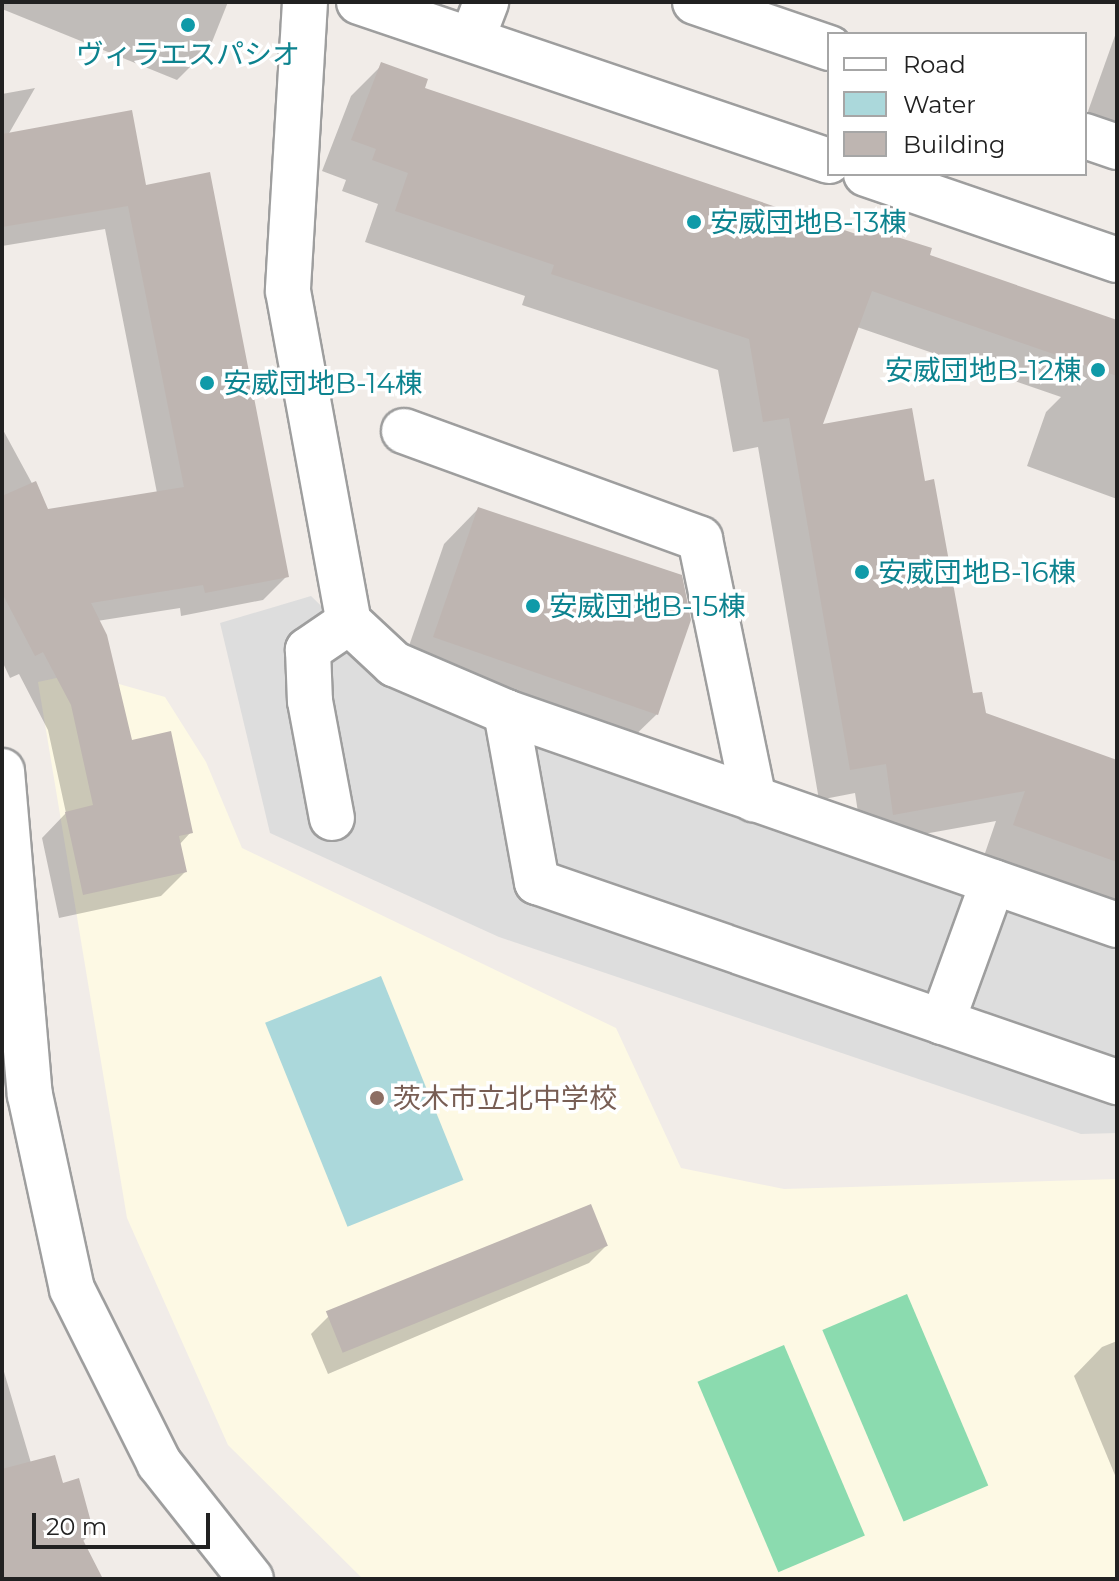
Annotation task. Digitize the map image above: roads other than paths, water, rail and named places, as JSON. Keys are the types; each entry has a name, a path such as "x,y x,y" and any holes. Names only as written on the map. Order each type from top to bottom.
{"street":[{"path":"305,2 288,291 349,622 394,664 506,712 1117,925"},
{"path":"359,2 479,20 827,160"},
{"path":"695,2 790,17 827,46"},
{"path":"1087,137 1117,147"},
{"path":"872,176 1117,260"},
{"path":"404,431 700,539 754,799"},
{"path":"332,818 310,701 308,650 349,622"},
{"path":"506,712 537,882 1117,1082"},
{"path":"2,771 13,1021 72,1289 159,1463 251,1579"},
{"path":"942,1022 993,882"}],"water":[{"path":"381,976 463,1180 348,1227 265,1023"}],"place":[{"name":"ヴィラエスパシオ","path":"188,25"},
{"name":"安威団地B-13棟","path":"694,222"},
{"name":"安威団地B-12棟","path":"1098,370"},
{"name":"安威団地B-14棟","path":"207,383"},
{"name":"安威団地B-16棟","path":"862,572"},
{"name":"安威団地B-15棟","path":"533,606"},
{"name":"茨木市立北中学校","path":"377,1098"}]}
